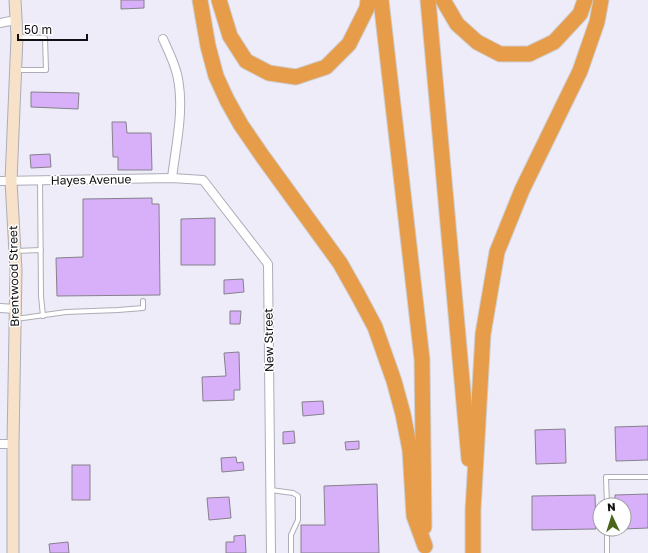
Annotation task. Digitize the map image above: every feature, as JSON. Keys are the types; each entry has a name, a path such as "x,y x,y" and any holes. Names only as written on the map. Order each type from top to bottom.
{"highway":[{"path":"200,0 208,46 216,76 227,100 241,125 340,263 375,327 394,381 403,414 410,450 414,516 425,549"},
{"path":"219,0 230,36 246,61 269,73 296,77 326,67 349,44 367,8 368,0"},
{"path":"381,0 422,359 425,549"},
{"path":"428,0 473,510"},
{"path":"443,0 457,24 477,42 500,54 529,54 554,42 580,14 585,0"},
{"path":"473,553 473,510 483,334 497,252 522,190 580,71 597,22 601,0"}],"main road":[{"name":"Brentwood Street","path":"13,553 13,444 16,314 15,251 5,181 16,70 17,37 15,0"}],"street":[{"path":"0,23 15,20"},
{"path":"164,39 177,74 180,99 179,130 172,178"},
{"name":"Hayes Avenue","path":"5,181 172,178"},
{"name":"New Street","path":"172,178 203,180 268,264 271,553"},
{"path":"0,308 16,314"},
{"path":"0,444 13,444"}],"lane":[{"path":"16,70 46,70 45,38 17,37"},
{"path":"40,180 40,296 43,316"},
{"path":"15,251 40,250"},
{"path":"16,314 43,316 66,312 143,308 143,301"},
{"path":"606,497 606,477 648,477"},
{"path":"270,490 293,493 298,496 298,520 291,535 291,553"},
{"path":"607,537 607,553"}],"building":[{"path":"121,0 144,0 144,8 121,9"},
{"path":"31,92 79,93 78,109 31,107"},
{"path":"112,122 126,122 127,133 151,133 152,170 118,170 118,157 113,157"},
{"path":"50,154 51,167 31,168 30,155"},
{"path":"152,198 152,204 159,204 160,295 57,296 56,258 83,257 83,199"},
{"path":"215,218 215,265 181,265 181,219"},
{"path":"243,279 244,292 224,294 224,280"},
{"path":"230,311 241,311 240,324 230,324"},
{"path":"239,352 240,390 234,390 234,400 203,401 202,377 226,376 224,353"},
{"path":"323,401 324,414 303,416 302,402"},
{"path":"648,426 648,460 616,461 615,427"},
{"path":"565,429 566,463 536,464 535,430"},
{"path":"294,431 295,443 283,444 283,432"},
{"path":"359,441 359,449 346,450 345,442"},
{"path":"236,457 237,463 243,462 244,470 222,472 221,458"},
{"path":"72,465 90,465 90,500 72,500"},
{"path":"377,484 379,553 301,553 301,525 325,525 324,486"},
{"path":"648,494 648,528 632,529 632,497 615,497 615,495"},
{"path":"595,495 595,497 592,497 592,529 532,530 532,496"},
{"path":"229,497 231,518 209,520 207,498"},
{"path":"245,535 246,553 226,553 226,542 234,542 234,536"},
{"path":"68,542 69,553 50,553 49,544"}]}
